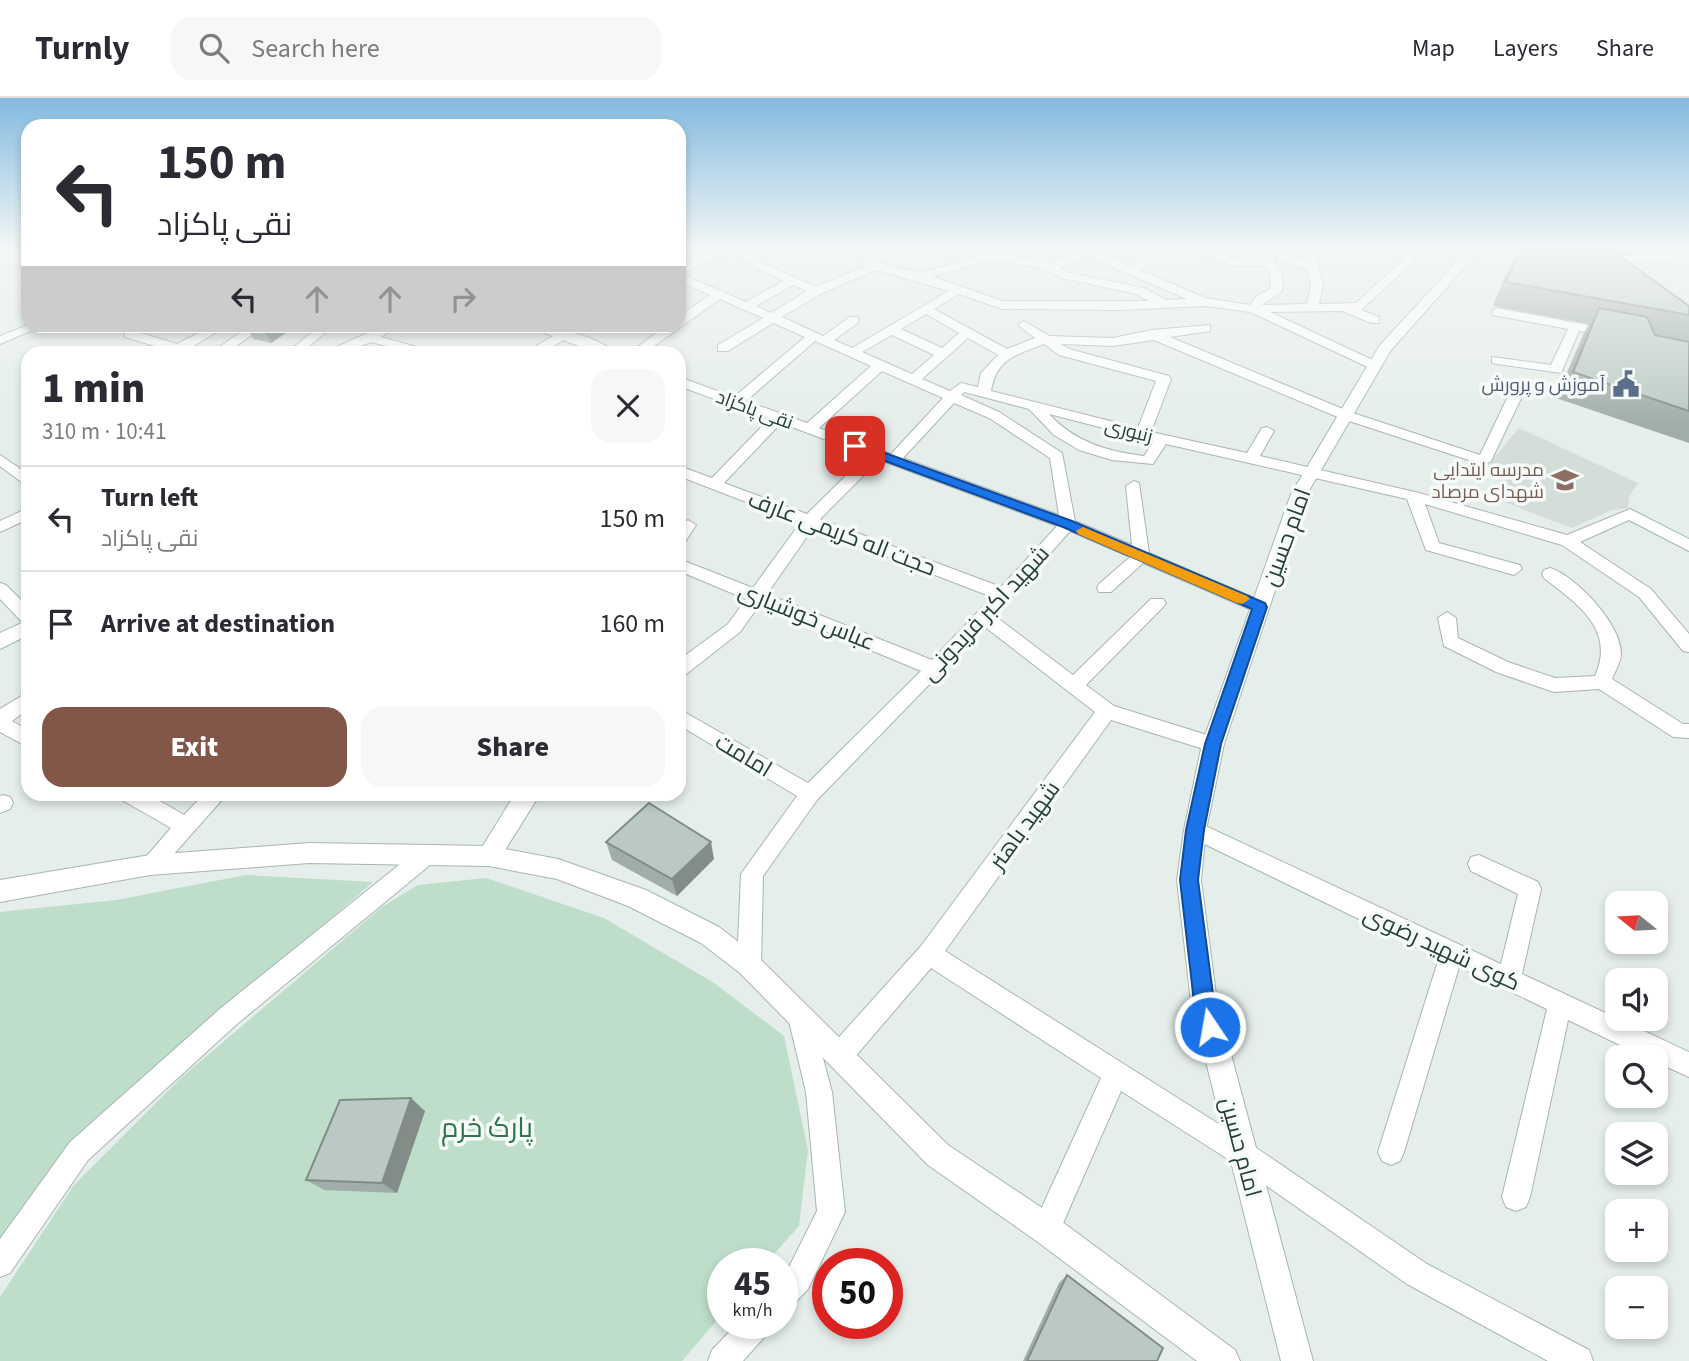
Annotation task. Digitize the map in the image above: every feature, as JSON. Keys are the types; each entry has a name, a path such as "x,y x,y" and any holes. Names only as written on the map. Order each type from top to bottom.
{"main road":[{"name":"امام حسین","path":"1297,1361 1204,1002 1189,880 1195,830 1213,744 1299,494 1385,348 1420,309"},
{"path":"544,346 564,334"},
{"path":"0,642 21,631"},
{"path":"0,891 150,866 309,853 428,854 489,856 558,869 637,898 710,935 749,965 937,1155 1046,1229 1224,1361"}],"street":[{"name":"شهید اکبر فریدونی","path":"749,965 752,874 810,794 984,617 1068,524 1057,456 994,415 750,309"},
{"path":"723,348 785,309"},
{"path":"852,353 925,309 1006,354"},
{"path":"1253,309 1374,366"},
{"path":"1346,309 1375,320"},
{"path":"1497,312 1624,336"},
{"path":"736,402 818,339 854,320"},
{"path":"1024,325 1064,352 1164,379 1143,434"},
{"path":"1497,360 1556,370 1575,327"},
{"path":"984,393 988,373 1006,354 1043,340 1113,342 1152,334 1206,328"},
{"path":"891,330 943,354"},
{"path":"0,340 21,332"},
{"path":"131,333 129,334 168,346"},
{"path":"184,346 208,333"},
{"path":"227,346 247,333"},
{"path":"301,346 318,333"},
{"path":"348,346 379,333"},
{"path":"560,333 593,346"},
{"path":"645,346 664,333"},
{"path":"912,380 967,333"},
{"path":"1152,334 1345,415 1484,461 1519,388"},
{"path":"370,338 403,346"},
{"path":"810,429 880,365"},
{"name":"نقی پاکزاد","path":"686,384 1068,524 1260,607"},
{"name":"زنبوری","path":"950,396 961,387 1162,439 1414,496 1568,541 1645,593 1689,646"},
{"path":"686,665 734,628 810,520 885,457 950,396"},
{"path":"1034,406 1054,429 1081,447 1111,456 1148,461 1162,439"},
{"path":"715,484 778,418"},
{"path":"1251,460 1267,431"},
{"path":"0,459 21,476"},
{"name":"حجت اله کریمی عارف","path":"686,474 1004,595"},
{"path":"1105,588 1141,556 1134,486"},
{"path":"1414,496 1432,546 1514,569"},
{"path":"1568,541 1630,514 1689,546"},
{"path":"0,527 21,516"},
{"name":"عباس خوشیاری","path":"686,568 935,668"},
{"path":"1550,574 1577,595 1606,628 1613,652 1602,682"},
{"path":"0,589 21,611"},
{"path":"1074,685 1157,603"},
{"path":"984,617 1107,710 1213,744"},
{"path":"1447,618 1450,641 1502,667 1554,685 1602,682 1680,732 1689,731"},
{"path":"21,704 0,721 21,734"},
{"name":"شهید باهنر","path":"839,1056 929,954 1107,710"},
{"name":"امامت","path":"686,720 810,794"},
{"path":"141,801 185,826"},
{"path":"150,866 210,801"},
{"path":"489,856 522,801"},
{"name":"کوی شهید رضوی","path":"1195,830 1689,1065"},
{"path":"0,1263 79,1151 229,1016 428,854"},
{"path":"1479,864 1530,889 1509,980"},
{"path":"1391,1152 1452,953"},
{"path":"929,954 1243,1154 1417,1274 1578,1361"},
{"path":"1516,1197 1560,1004"},
{"path":"798,1280 831,1212 819,1092 799,1016"},
{"path":"1046,1229 1116,1074"},
{"path":"723,1361 743,1339"}],"shaded area":[{"name":"مدرسه ایتدایی شهدای مرصاد","path":"1519,428 1638,483 1629,497 1628,508 1612,510 1572,528 1491,497 1502,477 1484,470"}],"green space":[{"path":"246,875 373,882 71,1142 0,1243 0,912 116,900"},
{"name":"پارک خرم","path":"486,878 604,918 714,983 784,1036 808,1150 799,1226 779,1248 707,1248 707,1332 682,1361 0,1361 0,1297 74,1185 182,1077 382,907 418,885"}],"building":[{"path":"1599,309 1647,317 1655,335 1689,342 1689,411 1573,372"},
{"path":"1655,309 1689,309 1689,315"},
{"path":"649,803 711,842 672,879 606,842"},
{"path":"411,1098 382,1183 306,1180 340,1100"},
{"path":"1067,1275 1163,1348 1157,1361 1027,1361"}],"slow traffic":[{"path":"1083,531 1242,599"}],"place":[{"name":"آموزش و پرورش","path":"1626,384"},
{"name":"مدرسه ایتدایی شهدای مرصاد","path":"1565,480"}],"route":[{"path":"855,446 1068,524 1260,607 1213,744 1195,830 1189,880 1204,1002 1210,1027"}]}
